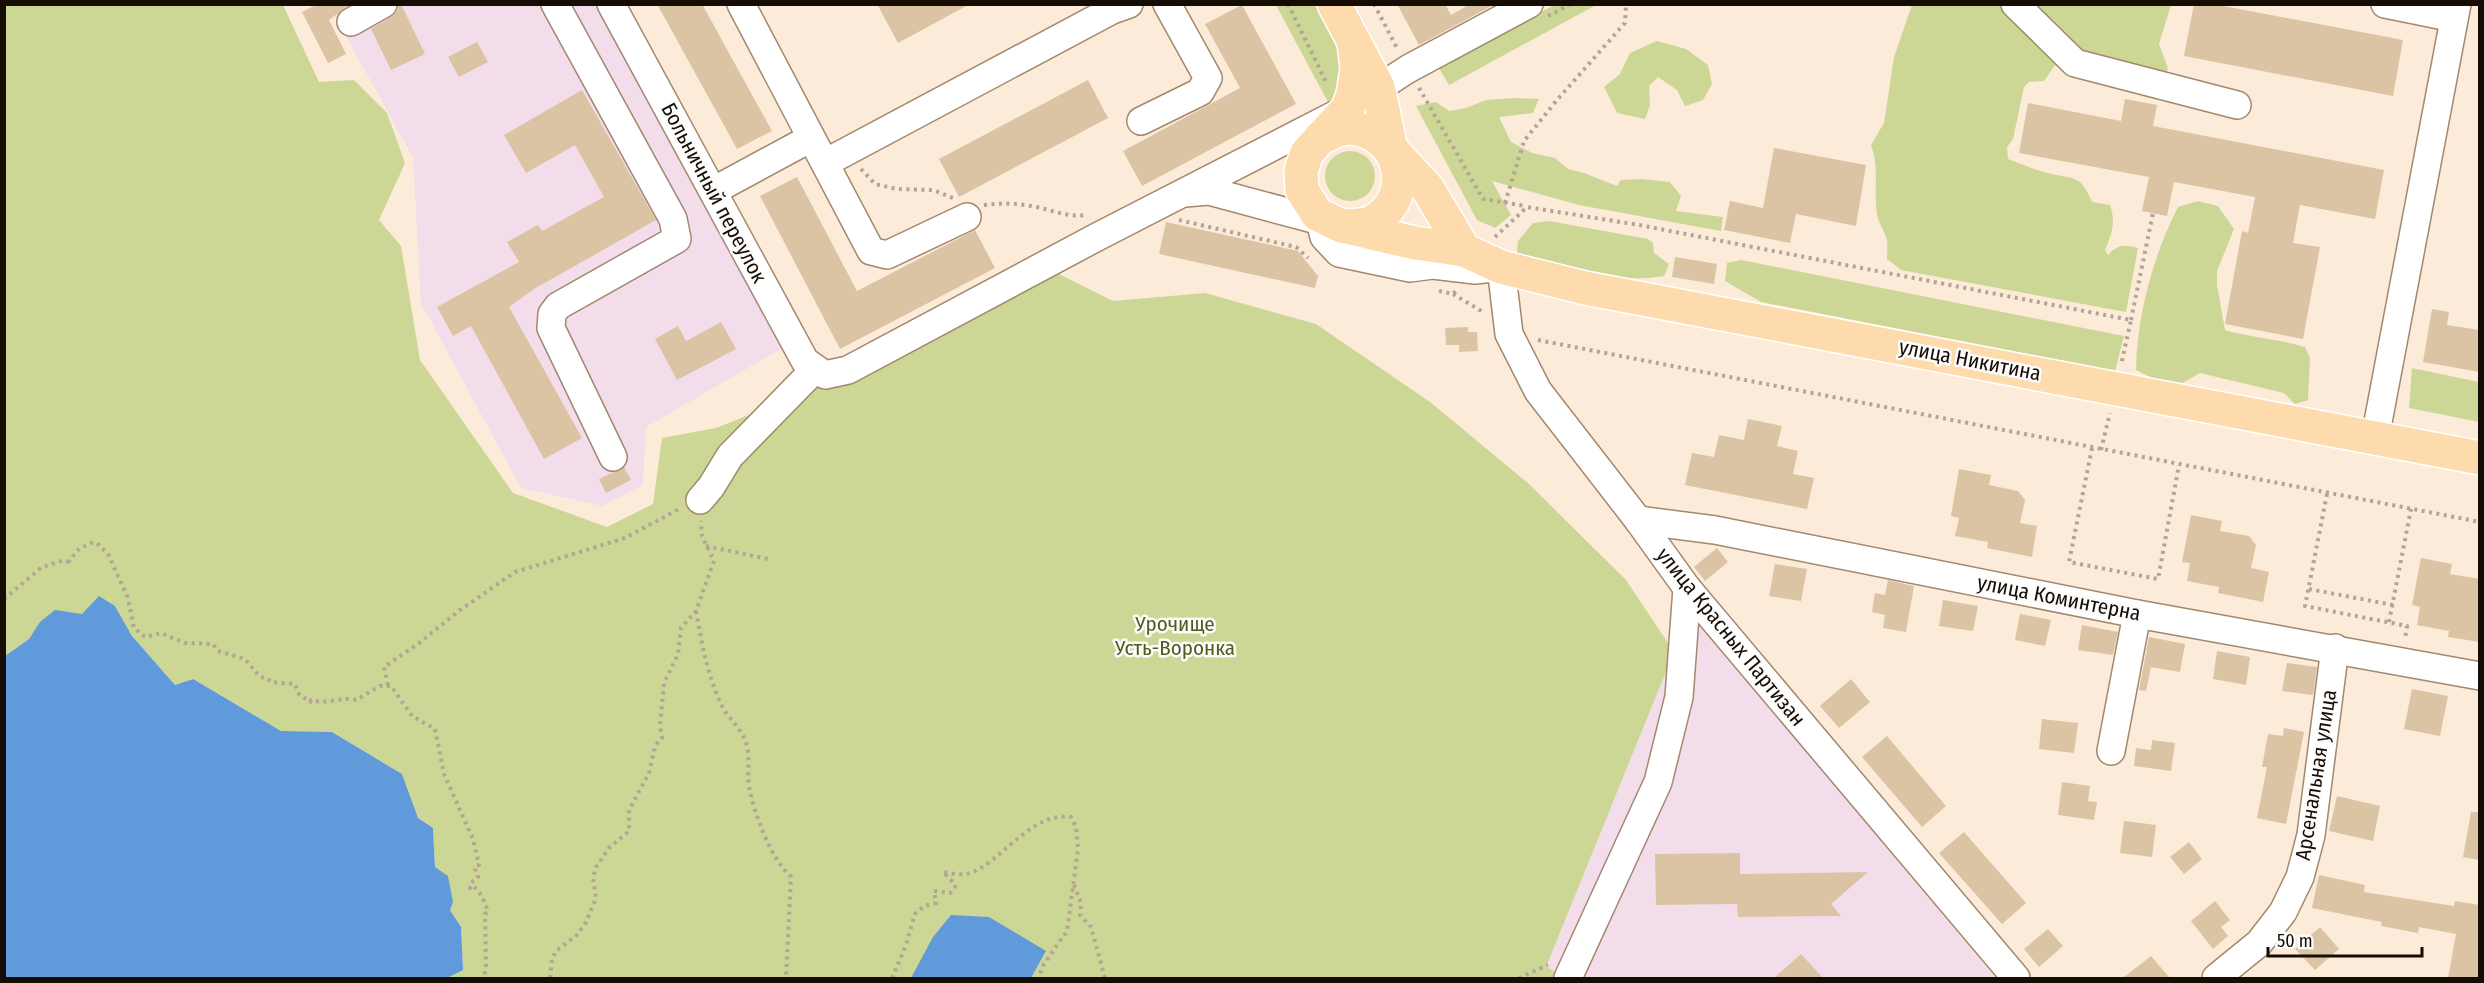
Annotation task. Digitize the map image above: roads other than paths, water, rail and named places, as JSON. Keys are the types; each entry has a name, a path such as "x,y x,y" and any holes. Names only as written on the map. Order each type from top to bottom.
{"main road":[{"path":"1334,4 1378,87 1391,149 1400,176 1393,204 1371,223 1331,224 1317,214 1302,190 1301,171 1308,153 1344,110 1353,94 1357,69 1354,43"},
{"path":"1320,138 1344,128 1371,132 1391,149 1428,189 1480,261"},
{"name":"улица Никитина","path":"1331,224 1415,243 1585,288 2480,459"}],"street":[{"path":"351,22 383,4"},
{"path":"555,4 673,219 677,239 558,306 552,314 551,328 613,457"},
{"name":"Больничный переулок","path":"611,4 805,361 820,372"},
{"path":"741,4 811,138 836,157 872,251 887,255 968,207"},
{"path":"836,157 1112,10 1129,4"},
{"path":"1141,121 1200,92 1208,78 1167,4"},
{"path":"700,500 711,488 730,456 820,372 848,370 1145,212 1344,110 1408,69 1529,4"},
{"path":"2015,4 2074,63 2238,105"},
{"path":"2375,438 2455,11 2385,4"},
{"path":"712,191 811,138"},
{"path":"1181,194 1209,191 1331,224"},
{"name":"улица Красных Партизан","path":"1480,261 1509,334 1538,391 1638,520 1687,588 2016,978"},
{"name":"улица Коминтерна","path":"1638,520 1715,530 2137,614 2480,676"},
{"path":"1568,978 1658,782 1679,697 1687,588"},
{"path":"2111,751 2137,614"},
{"name":"Арсенальная улица","path":"2216,978 2259,943 2283,912 2300,877 2311,835 2335,648"}],"water":[{"path":"99,596 115,606 132,636 175,685 193,679 281,731 332,732 402,774 418,818 433,828 435,867 448,876 453,902 450,910 461,927 463,970 447,978 5,978 5,656 29,639 40,622 55,610 82,614"},
{"path":"951,915 989,917 1046,951 1031,978 911,978 933,937"}],"park label":[{"name":"Урочище Усть-Воронка","path":"1175,636"}]}
